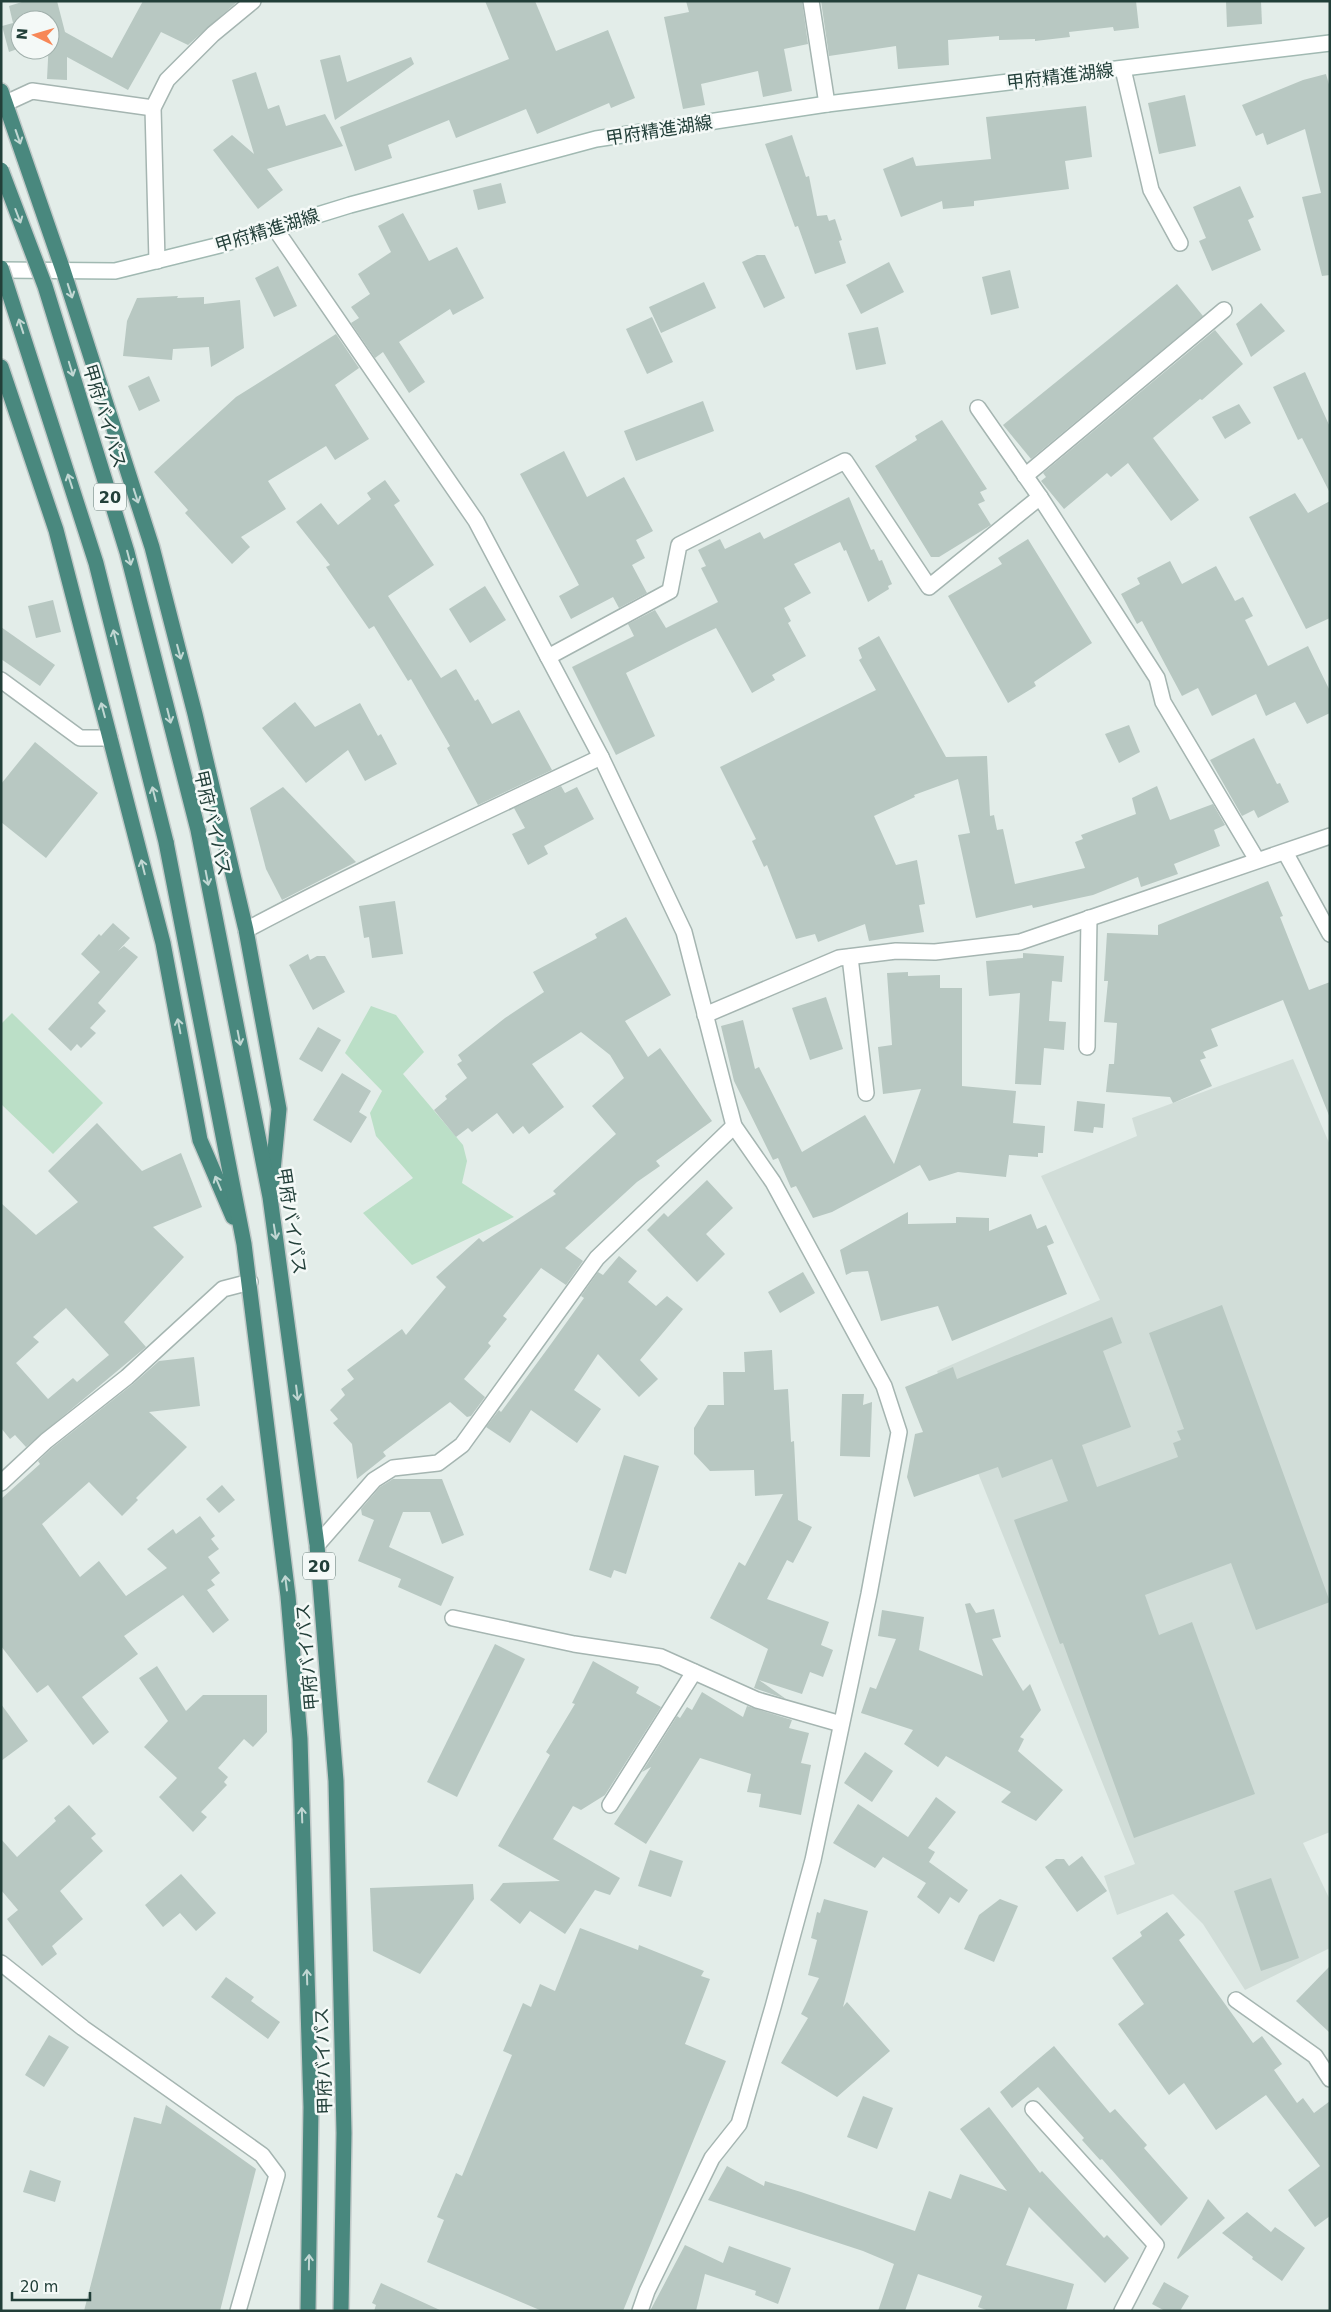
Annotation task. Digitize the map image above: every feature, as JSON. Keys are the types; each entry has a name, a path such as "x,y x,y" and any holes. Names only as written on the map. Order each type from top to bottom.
{"highway":[{"path":"4,97 63,270 152,547 195,714 246,930 279,1109 270,1197"},
{"name":"甲府バイパス","path":"1,170 45,286 127,552 198,830 270,1197 317,1545 336,1781 344,2133 341,2311"},
{"name":"甲府バイパス","path":"1,269 96,564 166,842 250,1282 288,1596 300,1739 311,2106 308,2311"},
{"path":"1,367 56,530 110,738 163,944 200,1140 244,1244"}],"street":[{"path":"157,261 153,108 167,80 213,34 253,1"},
{"path":"811,1 827,104"},
{"name":"甲府精進湖線","path":"1,269 115,271 276,230 350,205 596,139 827,104 1330,43"},
{"path":"1123,69 1151,190 1180,243"},
{"path":"4,97 32,91 153,108"},
{"path":"276,230 476,522 601,757 684,932 734,1126 773,1182 884,1386 899,1432 886,1509 812,1860 784,1969 739,2124 712,2158 647,2291 640,2311"},
{"path":"1025,476 1224,310"},
{"path":"978,408 1040,497 1157,678 1163,702 1257,860"},
{"path":"548,657 670,591 679,545 845,461 929,587 1040,497"},
{"path":"1,680 80,738 110,738"},
{"path":"246,930 332,884 419,845 601,757"},
{"path":"705,1015 839,958 896,951 935,952 1020,942 1330,836"},
{"path":"1285,852 1330,934"},
{"path":"1087,1047 1089,918"},
{"path":"850,957 866,1093"},
{"path":"317,1545 374,1480 393,1468 438,1463 462,1444 597,1258 734,1126"},
{"path":"1,1483 46,1441 127,1377 223,1289 250,1282"},
{"path":"452,1618 574,1644 661,1657 757,1700 841,1724"},
{"path":"610,1805 694,1672"},
{"path":"1,1964 83,2028 262,2155 276,2175 238,2311"},
{"path":"1236,2000 1315,2056 1330,2079"},
{"path":"1033,2109 1156,2245 1122,2311"}],"shaded area":[{"path":"1293,1059 1330,1145 1330,1832 1303,1843 1330,1900 1330,1948 1245,1990 1203,1924 1173,1894 1117,1915 1104,1876 1135,1864 937,1371 1100,1300 1041,1176 1137,1136 1132,1118"}],"green space":[{"path":"371,1006 396,1015 424,1052 403,1074 463,1145 467,1161 462,1183 514,1217 412,1265 363,1213 413,1178 376,1136 370,1113 382,1091 345,1053"},
{"path":"12,1013 103,1103 53,1154 1,1104 1,1024"}],"building":[{"path":"25,1 57,1 59,10 10,10 9,6"},
{"path":"143,1 238,1 188,45 161,32 128,90 67,57 67,80 47,79 48,60 60,60 60,13 65,32 112,58"},
{"path":"485,1 535,1 556,51 608,30 635,98 611,108 609,103 537,134 526,109 456,138 449,120 388,145 392,158 355,171 340,127 509,59"},
{"path":"686,1 802,1 808,44 784,49 792,91 763,97 758,71 701,84 705,105 683,109 664,17 689,12"},
{"path":"821,1 1136,1 1139,28 1114,31 1113,27 1069,32 1070,37 1035,41 1035,39 999,40 999,36 948,40 949,65 898,69 896,46 829,56"},
{"path":"1226,1 1261,1 1262,24 1227,27"},
{"path":"10,24 9,52 2,26"},
{"path":"340,55 347,82 411,57 414,64 335,120 320,60"},
{"path":"256,72 268,109 279,105 286,126 325,114 343,146 267,169 283,190 258,209 213,150 232,135 254,154 232,80"},
{"path":"1326,74 1330,88 1330,275 1322,276 1302,197 1321,193 1305,129 1267,145 1263,133 1256,136 1242,105 1303,80"},
{"path":"1185,95 1196,146 1159,154 1148,103"},
{"path":"1086,106 1092,157 1065,161 1069,189 974,201 974,206 943,209 942,201 901,217 883,169 913,157 916,166 991,159 986,117"},
{"path":"792,135 806,177 809,176 817,216 827,215 829,221 835,219 842,240 839,241 846,263 815,274 798,226 795,227 765,144"},
{"path":"501,183 506,203 478,210 473,190"},
{"path":"1240,186 1254,217 1248,220 1261,250 1212,271 1199,241 1206,238 1193,207"},
{"path":"403,213 429,261 457,247 484,298 453,315 450,309 399,342 425,382 409,393 383,352 375,358 351,323 359,318 351,307 370,294 358,274 391,252 378,226"},
{"path":"757,255 765,255 785,298 764,308 742,262"},
{"path":"889,262 904,292 861,314 846,285"},
{"path":"278,266 297,306 274,317 255,278"},
{"path":"1010,270 1019,308 991,315 982,277"},
{"path":"704,282 716,308 661,333 649,307"},
{"path":"1177,284 1203,316 1031,459 1003,425"},
{"path":"178,296 177,298 204,297 204,304 240,300 244,348 211,367 209,347 173,349 172,360 123,356 127,321 137,298"},
{"path":"1261,303 1285,331 1251,357 1236,324"},
{"path":"652,317 673,362 647,374 626,329"},
{"path":"878,327 886,364 856,370 848,333"},
{"path":"1215,330 1243,364 1202,400 1200,399 1153,438 1199,500 1171,521 1128,463 1111,477 1107,473 1064,509 1041,481 1046,477 1043,473"},
{"path":"336,334 359,368 335,385 369,439 335,460 326,446 268,481 286,509 241,537 250,547 232,564 185,513 188,510 154,472 236,397"},
{"path":"1305,372 1330,427 1330,493 1302,438 1298,440 1273,387"},
{"path":"149,376 160,401 139,411 128,386"},
{"path":"703,401 714,431 636,461 624,431"},
{"path":"1239,404 1251,423 1225,439 1212,417"},
{"path":"942,420 987,489 980,492 985,501 978,504 991,525 939,557 931,557 875,466 917,440 915,436"},
{"path":"564,451 587,497 624,477 653,531 636,540 645,558 632,565 647,593 619,608 613,597 571,619 559,596 579,585 520,474"},
{"path":"385,480 400,501 394,505 434,565 388,596 441,678 456,669 475,701 478,699 492,724 519,710 552,770 478,805 447,748 450,746 411,679 408,681 374,626 369,629 326,567 330,565 296,522 321,503 338,525 371,499 367,493"},
{"path":"1295,493 1308,513 1330,501 1330,618 1306,629 1249,517"},
{"path":"849,497 871,550 874,549 879,561 882,560 892,584 888,586 889,589 868,602 846,550 844,551 840,542 794,564 811,593 784,608 791,621 788,623 806,656 772,675 775,680 752,693 716,628 626,673 655,736 616,755 572,667 634,636 628,624 655,610 666,628 718,602 701,568 706,566 698,550 720,539 725,549 760,532 764,539"},
{"path":"1028,539 1092,643 1034,682 1036,686 1008,703 948,596 1002,564 998,558"},
{"path":"1170,561 1182,584 1216,566 1235,601 1243,597 1253,616 1245,620 1268,666 1308,646 1330,691 1330,713 1307,724 1295,702 1266,716 1256,694 1212,716 1198,688 1182,696 1142,621 1137,624 1121,594 1140,584 1137,578"},
{"path":"485,586 506,620 470,643 449,609"},
{"path":"53,600 61,632 36,638 28,606"},
{"path":"1,627 55,665 40,686 1,659"},
{"path":"879,636 946,757 987,756 990,816 994,815 997,830 1003,829 1015,884 1085,868 1075,842 1083,839 1081,835 1136,814 1132,798 1157,786 1170,820 1213,804 1225,825 1214,830 1220,846 1174,864 1178,874 1141,887 1138,877 1093,895 1033,908 1032,905 976,918 958,835 970,833 958,779 914,795 915,797 874,816 896,865 917,860 925,904 919,905 924,932 869,941 865,924 818,942 815,934 796,939 767,865 764,867 752,841 756,839 720,767 876,690 859,660 862,658 858,648"},
{"path":"295,702 315,727 360,703 378,736 381,734 397,764 365,781 348,750 306,783 262,728"},
{"path":"1129,725 1140,752 1119,763 1105,734"},
{"path":"1254,738 1277,784 1280,783 1289,802 1258,818 1254,810 1242,816 1210,760"},
{"path":"35,742 98,793 46,858 1,822 1,784"},
{"path":"561,786 565,793 577,787 594,819 544,846 548,854 528,865 512,834 525,828 514,808"},
{"path":"283,787 356,862 282,900 266,869 250,808"},
{"path":"1268,881 1283,916 1280,917 1309,990 1330,982 1330,1118 1283,1000 1211,1029 1218,1046 1203,1052 1206,1058 1200,1060 1212,1086 1173,1103 1170,1097 1106,1092 1109,1064 1114,1064 1117,1023 1104,1022 1108,981 1104,981 1107,933 1158,935 1158,925"},
{"path":"395,901 403,954 372,958 369,937 364,938 359,906"},
{"path":"626,917 671,995 625,1021 648,1057 660,1048 712,1121 656,1161 660,1166 637,1182 565,1248 583,1261 566,1285 541,1268 503,1316 507,1319 488,1343 491,1346 464,1379 485,1397 471,1416 467,1417 450,1402 383,1452 386,1456 357,1479 352,1444 333,1423 338,1419 330,1410 345,1395 341,1389 354,1379 347,1370 402,1329 406,1335 446,1287 436,1277 479,1238 483,1242 556,1194 553,1191 616,1134 592,1106 624,1078 610,1055 581,1032 532,1064 564,1107 529,1134 523,1126 513,1134 497,1113 472,1132 468,1128 456,1137 434,1110 447,1099 445,1096 467,1078 457,1064 462,1061 458,1055 505,1018 544,992 533,972 597,938 595,934"},
{"path":"113,923 130,938 118,951 124,946 138,957 98,1003 106,1011 90,1028 96,1033 81,1048 77,1044 71,1051 48,1029 100,972 81,954 99,934 101,936"},
{"path":"1023,953 1064,956 1062,982 1052,981 1049,1021 1066,1022 1064,1050 1044,1048 1041,1085 1015,1084 1020,993 989,996 986,961 1023,958"},
{"path":"308,954 310,960 317,956 325,956 345,992 313,1010 289,965"},
{"path":"908,972 908,976 940,975 940,988 962,988 962,1086 1016,1091 1013,1123 1045,1126 1043,1153 1038,1153 1038,1157 1009,1155 1006,1177 958,1172 929,1181 920,1165 832,1212 813,1218 796,1186 791,1188 778,1158 773,1160 734,1081 721,1026 743,1020 755,1069 759,1067 802,1152 865,1115 894,1164 921,1089 883,1094 878,1047 892,1045 887,973"},
{"path":"826,997 843,1049 810,1060 792,1008"},
{"path":"318,1027 341,1040 322,1072 299,1059"},
{"path":"342,1073 371,1091 359,1112 367,1117 351,1143 313,1120"},
{"path":"1077,1101 1105,1104 1103,1128 1094,1127 1093,1133 1074,1131"},
{"path":"97,1123 142,1171 181,1153 202,1207 153,1227 184,1257 124,1322 146,1347 26,1447 15,1435 10,1439 1,1428 1,1203 36,1235 78,1202 48,1171","holes":["66,1308 109,1355 77,1382 73,1378 48,1399 16,1363 39,1342 33,1337"]},
{"path":"707,1180 733,1208 706,1234 725,1254 697,1282 647,1230 664,1213 668,1217"},
{"path":"908,1212 908,1224 956,1223 956,1217 989,1218 989,1231 1031,1214 1037,1229 1046,1225 1054,1243 1047,1246 1067,1294 952,1341 938,1306 881,1321 868,1271 852,1272 846,1275 840,1250"},
{"path":"619,1256 637,1271 628,1282 656,1306 667,1296 683,1309 640,1360 658,1379 639,1397 598,1354 574,1390 601,1409 577,1443 531,1410 510,1443 486,1427 499,1410 501,1412 551,1344 584,1298 581,1296 598,1272 603,1275"},
{"path":"803,1272 815,1293 780,1313 768,1292"},
{"path":"1222,1305 1330,1602 1256,1630 1231,1563 1145,1595 1159,1635 1192,1622 1255,1794 1134,1838 1063,1643 1060,1644 1014,1520 1068,1501 1052,1459 1002,1478 998,1467 914,1497 907,1477 915,1434 923,1432 905,1387 953,1367 957,1379 1112,1317 1122,1343 1103,1351 1131,1427 1082,1445 1097,1487 1178,1457 1173,1443 1181,1440 1177,1431 1184,1429 1149,1333"},
{"path":"772,1350 774,1390 788,1389 791,1442 794,1441 798,1520 812,1527 793,1563 787,1560 767,1599 829,1622 821,1645 833,1650 823,1677 810,1672 802,1694 759,1680 786,1699 754,1688 768,1649 710,1618 739,1562 745,1566 783,1494 755,1496 754,1470 710,1471 694,1454 694,1428 708,1405 724,1405 723,1372 745,1372 744,1352"},
{"path":"194,1357 200,1406 149,1412 187,1447 136,1498 138,1500 122,1516 89,1482 42,1524 80,1577 99,1561 126,1596 167,1568 147,1549 173,1529 176,1534 200,1516 215,1536 211,1539 219,1549 208,1557 220,1573 211,1580 215,1585 207,1590 229,1620 213,1633 183,1595 124,1636 138,1654 82,1697 109,1732 93,1745 48,1685 37,1693 1,1646 1,1499 40,1464 38,1461 52,1448 159,1361"},
{"path":"842,1394 864,1394 863,1405 872,1402 870,1457 840,1456"},
{"path":"624,1455 659,1466 626,1574 614,1570 611,1578 589,1570"},
{"path":"393,1479 442,1479 464,1535 442,1544 430,1512 403,1512 389,1547 454,1577 441,1606 398,1587 401,1579 358,1561 374,1520 362,1515 361,1509 380,1487"},
{"path":"222,1485 235,1500 219,1513 206,1499"},
{"path":"970,1603 976,1613 994,1609 1001,1637 992,1639 1023,1691 1030,1684 1041,1710 1020,1737 1024,1739 1018,1751 1063,1790 1036,1821 1001,1802 1011,1792 946,1756 938,1767 904,1744 913,1730 861,1713 870,1687 876,1689 896,1639 878,1636 882,1610 924,1617 919,1650 983,1676 965,1604"},
{"path":"495,1644 525,1659 457,1797 427,1782"},
{"path":"593,1661 639,1687 636,1693 661,1707 605,1795 581,1810 573,1806 553,1839 620,1878 610,1895 595,1890 565,1934 530,1911 520,1924 490,1900 503,1883 560,1881 498,1846 550,1755 546,1752 575,1704 572,1703"},
{"path":"157,1666 186,1711 203,1695 267,1695 267,1732 253,1747 244,1739 218,1768 228,1777 224,1782 227,1785 201,1812 207,1817 193,1832 159,1797 177,1778 144,1747 168,1721 139,1678"},
{"path":"702,1692 743,1717 747,1706 792,1720 789,1728 809,1733 801,1763 811,1765 801,1815 759,1807 761,1794 747,1792 751,1774 700,1758 646,1844 614,1824 651,1767 642,1772 677,1716 680,1718 687,1707 692,1710"},
{"path":"1,1704 28,1741 1,1761"},
{"path":"865,1752 893,1771 872,1802 844,1783"},
{"path":"936,1797 956,1812 928,1848 935,1852 929,1862 968,1890 959,1903 950,1897 939,1914 917,1897 926,1883 883,1857 875,1868 833,1843 858,1804 908,1837"},
{"path":"69,1805 96,1834 91,1838 103,1851 60,1891 83,1919 52,1946 57,1954 42,1966 7,1919 18,1910 1,1890 1,1839 17,1857 56,1821 54,1818"},
{"path":"650,1850 683,1861 671,1897 638,1886"},
{"path":"1082,1856 1107,1891 1077,1912 1045,1867 1056,1859 1064,1859 1069,1866"},
{"path":"181,1874 216,1913 196,1931 180,1913 163,1927 145,1905"},
{"path":"1271,1878 1299,1958 1261,1971 1234,1891"},
{"path":"473,1884 474,1899 420,1974 373,1951 370,1888"},
{"path":"824,1899 868,1911 843,2007 847,2002 890,2051 837,2097 781,2063 808,2018 801,2014 819,1978 808,1975 817,1940 811,1938 817,1912 820,1913"},
{"path":"1000,1899 1018,1906 994,1962 964,1949 979,1915"},
{"path":"1167,1912 1185,1935 1179,1940 1253,2043 1262,2036 1282,2064 1274,2070 1297,2103 1303,2098 1314,2113 1330,2101 1330,2216 1315,2227 1288,2190 1320,2166 1266,2095 1216,2130 1184,2083 1169,2095 1118,2024 1144,2004 1112,1958 1142,1936 1140,1932"},
{"path":"580,1928 638,1950 639,1945 704,1971 701,1976 710,1979 685,2044 726,2061 623,2311 542,2311 427,2262 444,2220 437,2217 456,2173 462,2176 512,2055 503,2051 523,2003 531,2007 540,1984 555,1991"},
{"path":"1330,1966 1330,2033 1296,2001"},
{"path":"226,1977 254,1997 251,2001 280,2022 268,2039 211,1997"},
{"path":"49,2035 69,2047 44,2087 25,2075"},
{"path":"1054,2046 1110,2113 1115,2109 1147,2145 1144,2148 1188,2198 1161,2226 1102,2159 1100,2160 1082,2140 1084,2138 1038,2087 1012,2108 1000,2092"},
{"path":"863,2096 893,2108 877,2149 847,2137"},
{"path":"166,2105 256,2169 220,2311 84,2311 134,2117 161,2124"},
{"path":"989,2107 1040,2173 1042,2171 1104,2238 1107,2235 1129,2258 1105,2283 1029,2207 1006,2265 1074,2284 1066,2311 989,2311 978,2307 982,2296 918,2274 905,2311 878,2311 894,2264 863,2251 708,2200 727,2166 764,2186 765,2181 915,2231 929,2191 951,2199 960,2174 1007,2191 960,2129"},
{"path":"30,2170 61,2181 55,2202 23,2192"},
{"path":"1208,2199 1225,2218 1178,2259 1177,2258"},
{"path":"1247,2212 1271,2232 1275,2227 1305,2248 1282,2281 1252,2259 1253,2257 1222,2233"},
{"path":"685,2245 723,2263 729,2246 791,2268 778,2304 755,2295 756,2291 705,2274 696,2311 650,2311"},
{"path":"1164,2282 1189,2296 1180,2311 1165,2311 1152,2304"},
{"path":"381,2283 442,2311 374,2311 376,2305 372,2303"}]}
